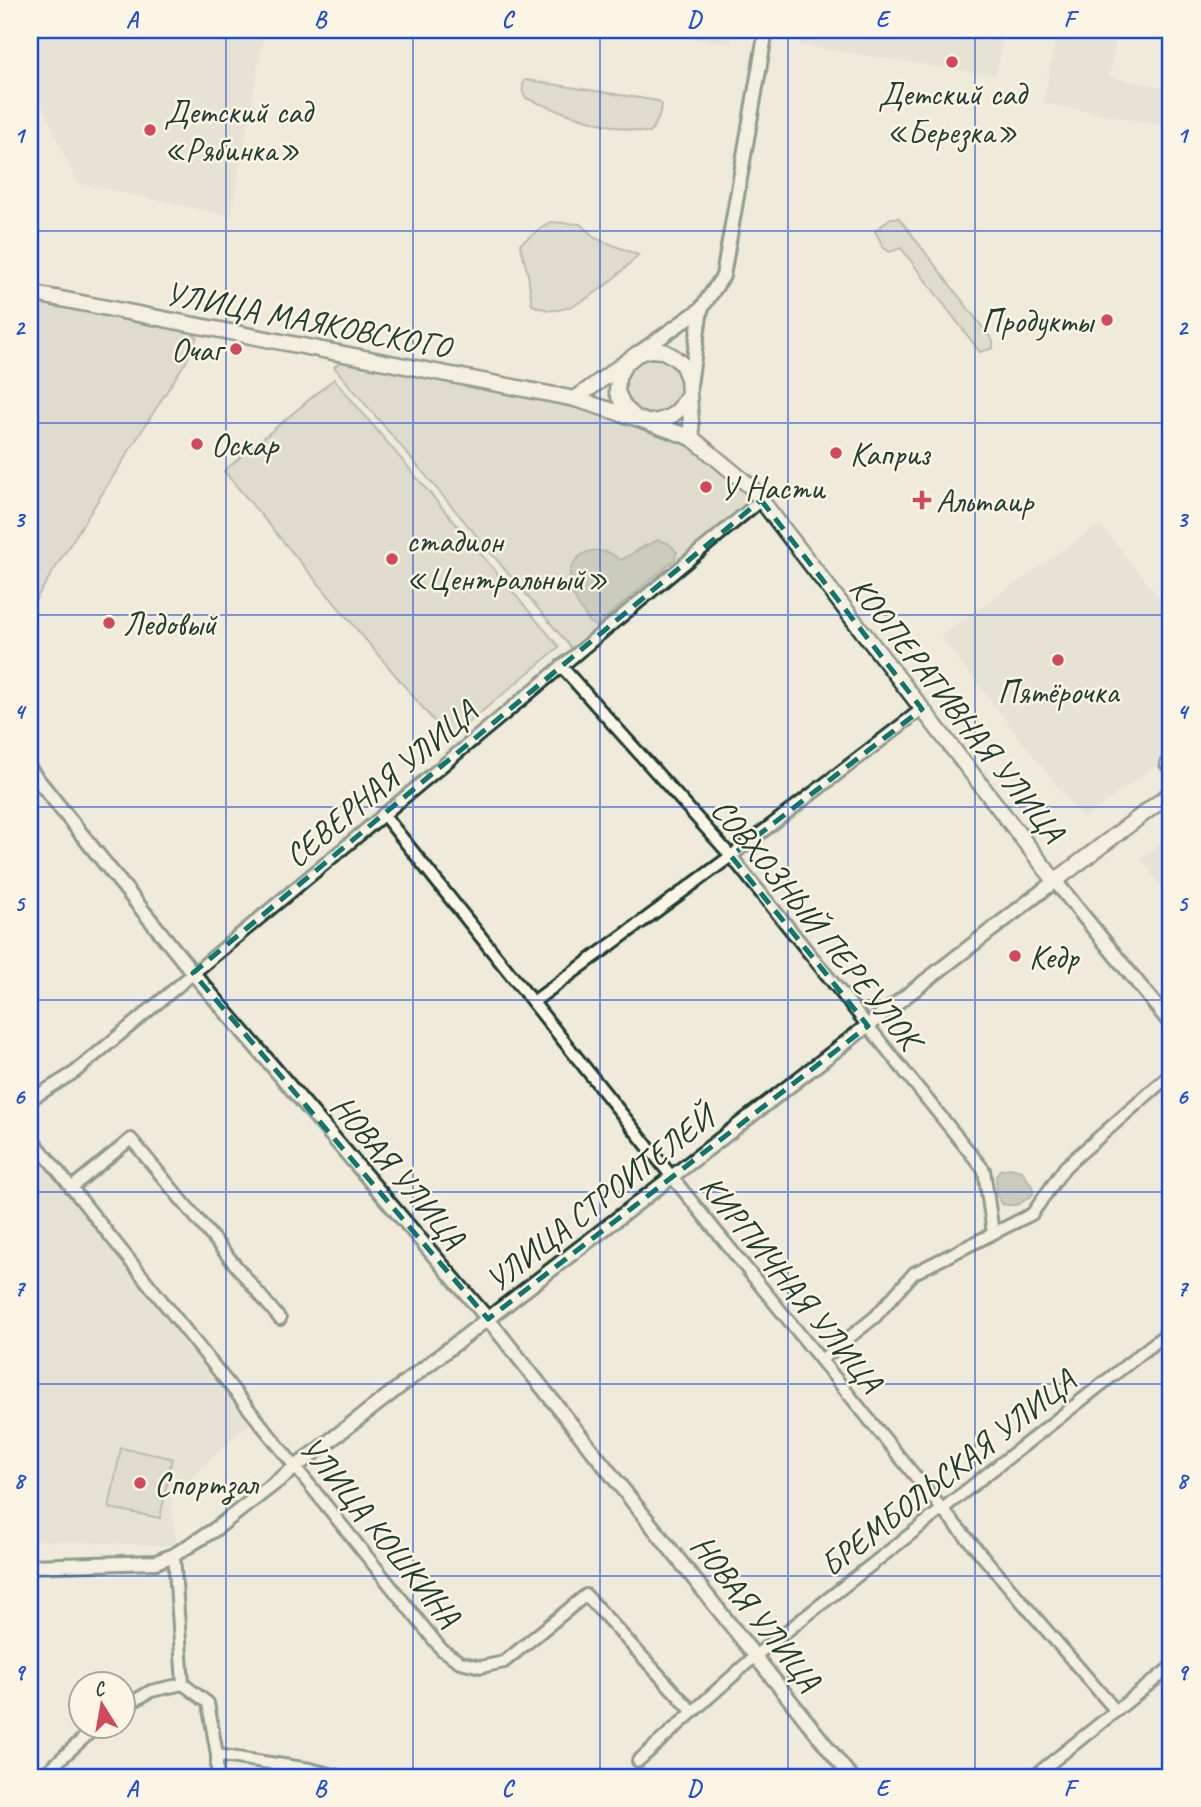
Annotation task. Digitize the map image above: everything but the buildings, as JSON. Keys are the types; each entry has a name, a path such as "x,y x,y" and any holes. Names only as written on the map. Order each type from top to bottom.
{"main road":[{"name":"УЛИЦА МАЯКОВСКОГО","path":"30,293 575,399 692,438"},
{"path":"575,399 637,354 649,350 663,351 682,364 688,378 692,438"},
{"path":"637,354 625,364 618,377 617,392 624,407 636,418 653,422 668,419 682,407 688,395"},
{"name":"КООПЕРАТИВНАЯ УЛИЦА","path":"692,438 751,487 1055,881"},
{"name":"УЛИЦА СТРОИТЕЛЕЙ","path":"1055,881 1171,793"}],"street":[{"path":"637,354 701,309 723,276 766,30"},
{"path":"688,395 701,309"},
{"name":"СЕВЕРНАЯ УЛИЦА","path":"30,1100 75,1072 761,500"},
{"name":"СОВХОЗНЫЙ ПЕРЕУЛОК","path":"561,666 732,856 984,1170 993,1233"},
{"path":"533,1002 732,856 922,709"},
{"name":"НОВАЯ УЛИЦА","path":"30,770 193,973 488,1319 852,1777"},
{"name":"КИРПИЧНАЯ УЛИЦА","path":"383,814 942,1510 1116,1711"},
{"name":"КООПЕРАТИВНАЯ УЛИЦА","path":"1055,881 1171,1024"},
{"name":"УЛИЦА СТРОИТЕЛЕЙ","path":"30,1566 152,1563 174,1555 214,1530 1055,881"},
{"path":"821,1360 875,1317 914,1273 1032,1214 1065,1167 1171,1074"},
{"name":"УЛИЦА КОШКИНА","path":"30,1136 442,1650 460,1662 481,1667 504,1662 586,1595 692,1712"},
{"path":"71,1188 131,1139 280,1319"},
{"name":"БРЕМБОЛЬСКАЯ УЛИЦА","path":"638,1761 755,1656 1171,1329"},
{"path":"174,1555 183,1684 208,1703 218,1755 217,1777"},
{"path":"1033,1777 1171,1667"},
{"path":"136,1700 151,1691 183,1684"},
{"path":"41,1777 81,1741"},
{"path":"218,1755 310,1769 342,1777"}],"highlighted area":[{"path":"761,500 922,709 731,856 868,1026 488,1319 193,973"}],"shaded area":[{"name":"Детский сад «Рябинка»","path":"43,30 265,30 231,216 77,183 30,78 30,42"},
{"path":"645,30 733,30 731,44"},
{"name":"Детский сад «Березка»","path":"802,30 1004,30 996,76 799,45"},
{"path":"1057,30 1118,30 1109,77 1171,89 1171,127 1043,103"},
{"path":"526,80 658,101 662,105 650,133 587,120 526,98 522,90"},
{"path":"891,218 899,218 993,341 993,348 980,352 901,248 890,252 884,248 875,231"},
{"path":"550,222 580,224 595,238 638,255 585,300 560,310 534,306 520,244"},
{"path":"30,298 193,330 192,333 197,337 185,364 30,608"},
{"path":"665,355 686,379 678,408 651,420 625,405 621,376 636,357"},
{"path":"344,359 574,404 690,442 754,500 573,650 334,367"},
{"name":"стадион «Центральный»","path":"334,379 559,647 449,739 224,471"},
{"path":"1100,524 1171,612 1171,754 1083,819 940,636"},
{"path":"658,540 668,543 677,552 675,559 596,626 590,623 577,603 569,581 572,566 577,559 589,552 598,551 609,553 621,560"},
{"path":"1171,835 1171,898 1140,859"},
{"path":"30,1145 249,1423 171,1497 176,1546 30,1540"},
{"path":"1010,1168 1022,1171 1032,1186 1033,1194 1019,1204 1002,1204 997,1195 996,1176 1000,1170"},
{"name":"Спортзал","path":"121,1448 172,1458 160,1518 109,1508"}],"place":[{"name":"Детский сад «Березка»","path":"952,62"},
{"name":"Детский сад «Рябинка»","path":"150,130"},
{"name":"Продукты","path":"1107,320"},
{"name":"Очаг","path":"236,349"},
{"name":"Оскар","path":"197,444"},
{"name":"Каприз","path":"836,453"},
{"name":"У Насти","path":"706,487"},
{"name":"Альтаир","path":"922,500"},
{"name":"стадион «Центральный»","path":"392,559"},
{"name":"Ледовый","path":"109,623"},
{"name":"Пятёрочка","path":"1058,660"},
{"name":"Кедр","path":"1015,956"},
{"name":"Спортзал","path":"140,1483"}]}
